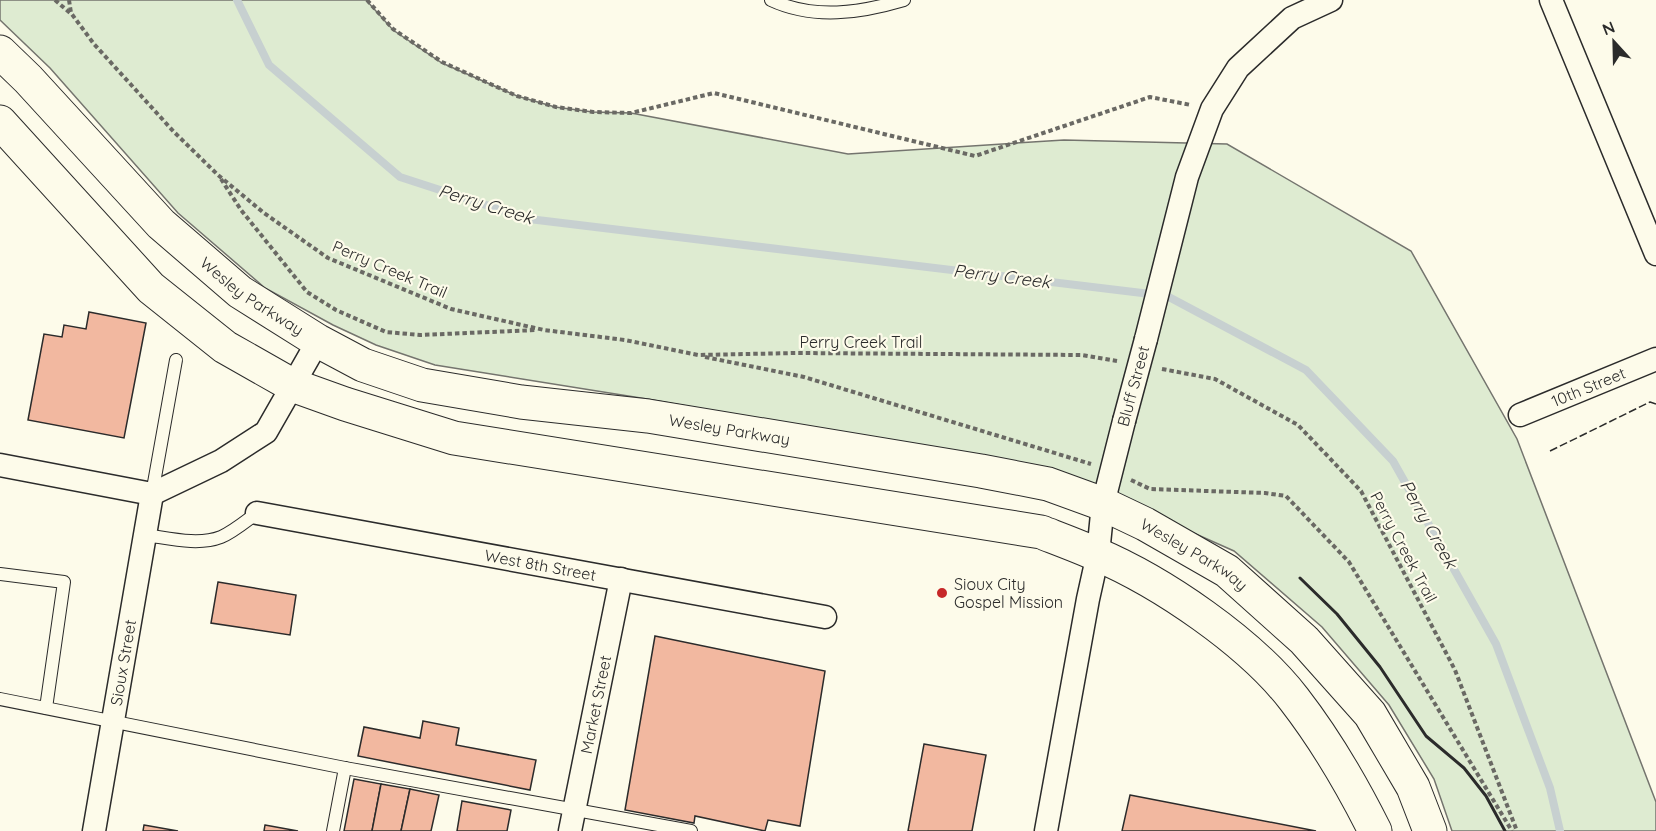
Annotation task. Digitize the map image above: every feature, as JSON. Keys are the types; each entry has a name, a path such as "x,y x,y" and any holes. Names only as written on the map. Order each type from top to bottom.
{"main road":[{"name":"Wesley Parkway","path":"0,52 44,96 161,224 240,292 318,341 363,365 422,385 521,402 648,416 1048,484 1103,504 1145,525 1227,571 1304,640 1370,714 1413,788 1430,831"},
{"path":"0,122 152,288 225,347 292,385 454,438 1041,532 1098,554 1194,609 1251,654 1293,697 1329,748 1375,831"}],"street":[{"name":"Bluff Street","path":"1046,831 1098,554 1103,504 1187,177 1212,109 1238,68 1292,18 1332,0"},
{"path":"1551,0 1656,254"},
{"path":"0,465 152,494 221,461 266,432 318,341"},
{"name":"10th Street","path":"1520,415 1656,359"},
{"name":"Sioux Street","path":"94,831 152,494"},
{"name":"West 8th Street","path":"256,513 825,617"},
{"name":"Market Street","path":"572,820 621,579"}],"lane":[{"path":"771,0 823,14 873,9 904,0"},
{"path":"152,494 176,360"},
{"path":"145,535 181,540 206,540 221,537 256,513"},
{"path":"0,574 64,582 46,708"},
{"path":"0,699 345,768 572,820 691,831"},
{"path":"333,831 345,768"}],"path":[{"path":"55,0 71,13"},
{"name":"Perry Creek Trail","path":"69,0 71,13 94,44 174,132 218,175 264,213 328,258 451,309 544,330 625,340 698,355 796,353 1082,355 1126,363"},
{"path":"366,0 393,29 442,62 517,96 556,107 631,113 714,93 975,156 1150,98 1212,109"},
{"path":"218,175 241,210 307,292 336,310 386,332 431,335 544,330"},
{"path":"698,355 804,378 1026,443 1111,470 1150,489 1265,493 1286,496 1349,562 1512,831"},
{"name":"Perry Creek Trail","path":"1159,369 1215,379 1298,425 1361,491 1455,670 1517,831"}],"green space":[{"path":"0,0 366,0 393,30 442,63 517,96 555,107 593,112 631,113 848,154 1064,140 1227,144 1411,251 1517,439 1656,802 1656,831 1452,831 1434,779 1389,705 1322,627 1234,551 1054,471 647,399 435,365 376,345 333,325 265,288 178,213 50,68 0,20"}],"building":[{"path":"89,312 146,323 124,438 28,420 44,334 62,337 64,325 86,329"},
{"path":"218,582 296,595 290,635 211,623"},
{"path":"655,636 825,671 800,826 768,820 765,831 695,816 694,823 625,810"},
{"path":"423,721 459,728 456,745 536,760 530,790 358,756 364,727 420,738"},
{"path":"924,744 986,755 972,831 908,831"},
{"path":"354,779 381,784 372,831 344,831"},
{"path":"381,784 410,789 401,831 372,831"},
{"path":"410,789 439,795 431,831 401,831"},
{"path":"1130,795 1316,831 1122,831"},
{"path":"462,801 511,810 507,831 457,831"},
{"path":"144,825 178,831 143,831"},
{"path":"265,825 298,831 264,831"}],"waterway":[{"name":"Perry Creek","path":"237,0 269,65 400,177 529,219 1167,296 1306,370 1393,461 1496,644 1550,788 1560,831"}],"fence":[{"path":"1550,451 1650,402 1656,404"}],"wall":[{"path":"1300,578 1337,614 1380,667 1426,736 1464,768 1486,796 1505,831"}],"place":[{"name":"Sioux City Gospel Mission","path":"942,593"}]}
